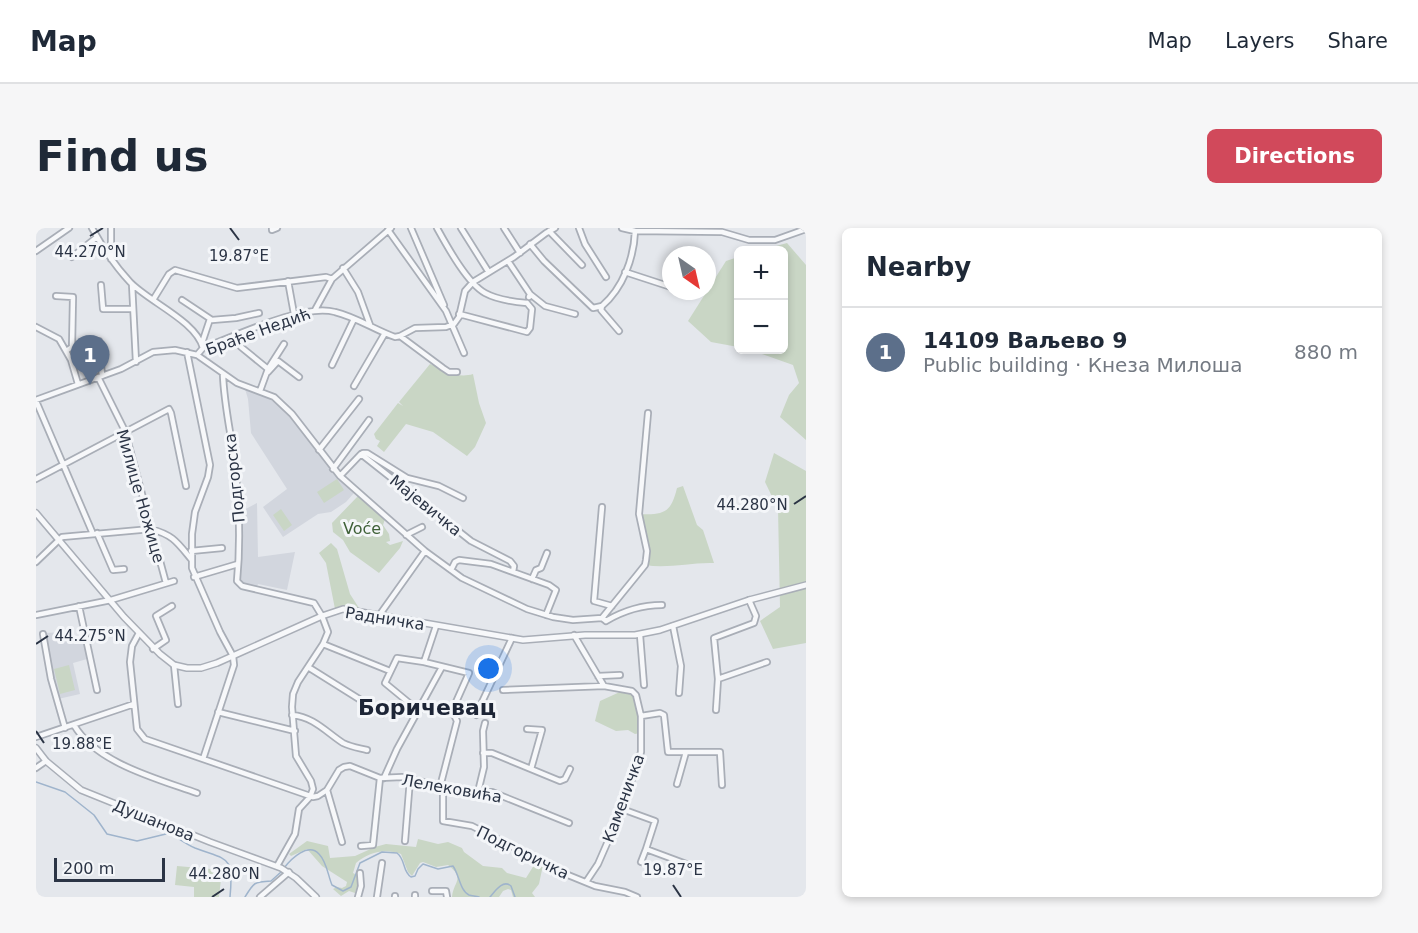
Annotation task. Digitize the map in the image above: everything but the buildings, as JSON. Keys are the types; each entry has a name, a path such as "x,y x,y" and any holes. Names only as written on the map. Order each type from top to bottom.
{"street":[{"path":"36,251 69,228"},
{"path":"92,228 111,259 132,284 185,324 202,345"},
{"path":"111,228 111,259"},
{"path":"411,228 464,353"},
{"path":"437,228 473,282 488,294 527,303 532,309 530,328 527,332 459,314"},
{"path":"461,228 488,271"},
{"path":"504,228 520,253"},
{"path":"452,325 459,314 465,291 473,282 555,228"},
{"path":"579,228 585,244 606,277"},
{"path":"622,228 635,231 722,232 749,240 775,240 806,229"},
{"path":"315,310 332,279 389,229 446,311"},
{"path":"549,231 582,265"},
{"path":"530,244 544,261 593,308 602,306 615,293 626,272 633,249 635,231"},
{"path":"72,257 97,237"},
{"path":"508,261 530,294 545,306 575,314"},
{"path":"343,268 358,292 370,326"},
{"path":"153,300 169,274 175,270 233,287 326,277 332,279"},
{"path":"626,272 662,284"},
{"path":"288,281 294,314"},
{"path":"132,284 136,362"},
{"path":"101,285 103,309 133,309"},
{"path":"527,303 530,294"},
{"path":"56,296 73,297 72,347 66,351"},
{"path":"182,300 210,319 236,318 259,312"},
{"path":"602,306 602,310 619,331"},
{"name":"Браће Недић","path":"196,355 202,345 234,337 294,314 315,310 333,311 394,337 415,328 452,325"},
{"path":"202,345 210,319"},
{"path":"332,365 354,319"},
{"path":"36,327 58,338 66,351 78,384"},
{"path":"354,386 385,333"},
{"path":"400,336 449,372 457,372"},
{"path":"234,337 268,370"},
{"path":"99,341 100,377"},
{"path":"260,392 268,370 284,344"},
{"path":"124,569 112,570 36,401 100,377 157,351 175,350 196,355 222,375 274,397 292,414 340,476 425,551 450,570 480,587 546,615 566,620 604,620 642,607 662,605"},
{"path":"187,352 210,465 195,512 191,559 194,576 233,656 233,671 204,759"},
{"path":"268,370 278,361 299,377"},
{"name":"Подгорска","path":"222,375 223,398 234,456 238,496 237,581 242,586 314,603 322,616"},
{"name":"Милице Ножице","path":"100,377 124,431 166,583"},
{"path":"319,450 359,399"},
{"path":"36,479 124,431 170,410 186,486"},
{"path":"605,635 604,620 612,606 645,566 647,551 639,514 648,413"},
{"path":"333,469 369,420"},
{"path":"340,476 361,454 367,453 395,472 439,486 463,498"},
{"name":"Мајевичка","path":"361,454 471,541 512,562 513,572"},
{"path":"395,472 398,477 397,482"},
{"path":"602,507 594,601 612,606"},
{"path":"36,513 153,649 174,665 178,704"},
{"path":"406,535 422,527"},
{"path":"36,562 59,538 151,529 175,539 191,559"},
{"path":"192,551 222,548"},
{"path":"378,617 425,551"},
{"path":"532,579 536,570 541,568 547,553"},
{"path":"450,570 459,560 491,564 549,585 551,589 556,590 546,615"},
{"path":"194,576 238,564"},
{"path":"36,615 111,600 174,581"},
{"name":"Радничка","path":"174,665 190,669 201,668 322,616 347,609 378,617 512,639 532,640 574,635 640,635 749,600 806,585"},
{"path":"716,710 718,679 714,638 754,623 756,616 749,600"},
{"path":"79,606 97,690"},
{"path":"153,649 166,640 156,616 172,606"},
{"path":"260,897 283,869 295,834 300,809 313,792 313,785 296,756 292,716 293,694 328,633 322,616"},
{"path":"424,663 436,626"},
{"path":"673,626 681,666 679,693"},
{"path":"139,633 133,641 130,655 137,729 143,737 310,797 318,796 327,790 342,842"},
{"path":"43,634 51,679 65,728"},
{"path":"502,690 604,686 574,635"},
{"path":"640,635 644,685"},
{"path":"476,715 512,639"},
{"path":"323,644 390,671"},
{"path":"419,711 385,685 398,658 469,673 452,711 457,721 442,788"},
{"path":"718,679 766,662"},
{"path":"361,846 373,845 382,778 442,666"},
{"path":"308,667 383,714"},
{"path":"598,676 620,675"},
{"name":"Каменичка","path":"586,882 598,864 622,809 642,746 641,716 637,698 632,691 604,686"},
{"path":"36,737 134,704"},
{"path":"218,712 295,731"},
{"path":"641,716 663,714 667,752 720,752 722,784"},
{"path":"292,716 305,717 322,726 349,746 367,750"},
{"path":"478,792 484,766 483,731 485,723"},
{"path":"74,725 84,737 120,765 197,793"},
{"path":"527,729 542,730 531,769"},
{"name":"Душанова","path":"36,748 76,787 90,794 283,869"},
{"path":"677,784 686,752"},
{"path":"483,753 492,753 561,781 565,779 570,769"},
{"path":"36,768 46,760"},
{"name":"Лелековића","path":"327,790 339,770 346,766 382,778 398,777 467,792 492,792 569,823"},
{"path":"405,841 410,779"},
{"name":"Подгоричка","path":"442,788 442,819 472,826 586,882 630,893 637,897"},
{"path":"622,809 656,821 641,862"},
{"path":"646,849 689,865"},
{"path":"377,897 382,864"},
{"path":"283,869 316,897"},
{"path":"358,897 361,886 360,873"},
{"path":"432,891 446,891 447,897"}],"shaded area":[{"path":"245,389 270,399 287,413 333,472 354,493 346,502 331,512 318,514 283,537 263,507 287,489 251,433"},
{"path":"257,503 258,557 295,552 287,590 240,583 242,511"},
{"path":"66,632 68,641 83,639 87,659 73,663 80,694 58,699 44,633"}],"green space":[{"path":"787,243 806,265 806,440 780,417 789,395 799,383 793,365 762,354 788,354 788,246 776,246"},
{"path":"734,258 734,346 711,342 688,321 701,300 716,300 716,277 726,261"},
{"path":"430,364 456,375 473,374 486,423 475,447 467,456 433,432 406,424 384,452 377,446 380,441 374,434 398,403 403,406 399,402"},
{"path":"774,453 806,471 806,643 773,649 760,621 780,607 778,509 765,482"},
{"path":"337,479 344,490 324,503 317,492"},
{"path":"683,486 697,525 703,530 714,563 645,565 647,555 639,514 655,514 665,511 672,503 677,488"},
{"name":"Voće","path":"358,496 385,519 383,525 389,534 390,541 386,542 390,545 403,541 379,573 350,552 343,540 333,532 332,523"},
{"path":"281,509 292,525 284,531 273,515"},
{"path":"331,543 337,549 350,594 359,608 342,606 335,609 326,563 319,553"},
{"path":"69,665 75,690 60,694 54,669"},
{"path":"622,691 635,696 640,719 640,733 635,734 628,730 616,731 595,721 600,701"},
{"path":"418,839 438,844 448,842 462,848 483,866 502,868 507,873 526,878 536,862 543,865 539,884 532,893 535,897 513,897 511,890 508,889 503,891 499,897 452,897 457,877 448,865 436,867 423,862 412,876 401,854 389,851 366,856 356,863 353,873 357,875 358,883 355,893 349,891 341,896 333,889 346,886 347,882 322,866 307,849 291,856 289,854 307,841 328,846 330,858 355,856 386,844 416,847"},
{"path":"177,866 222,870 219,897 194,897 194,887 175,885"}],"waterway":[{"path":"36,782 65,792 94,815 107,834 137,841 170,833 192,846 222,858 230,866 230,897"},
{"path":"284,868 300,853 315,851 324,861 332,885 343,891 351,887 360,863 382,852 397,853 411,877 415,876 423,864 438,869 453,866 466,893 479,897"},
{"path":"245,897 255,884 271,881 281,872"},
{"path":"490,897 505,884 511,886 515,897"}],"place":[{"name":"14109 Ваљево 9","path":"90,385"}],"district":[{"name":"Боричевац","path":"427,707"}]}
